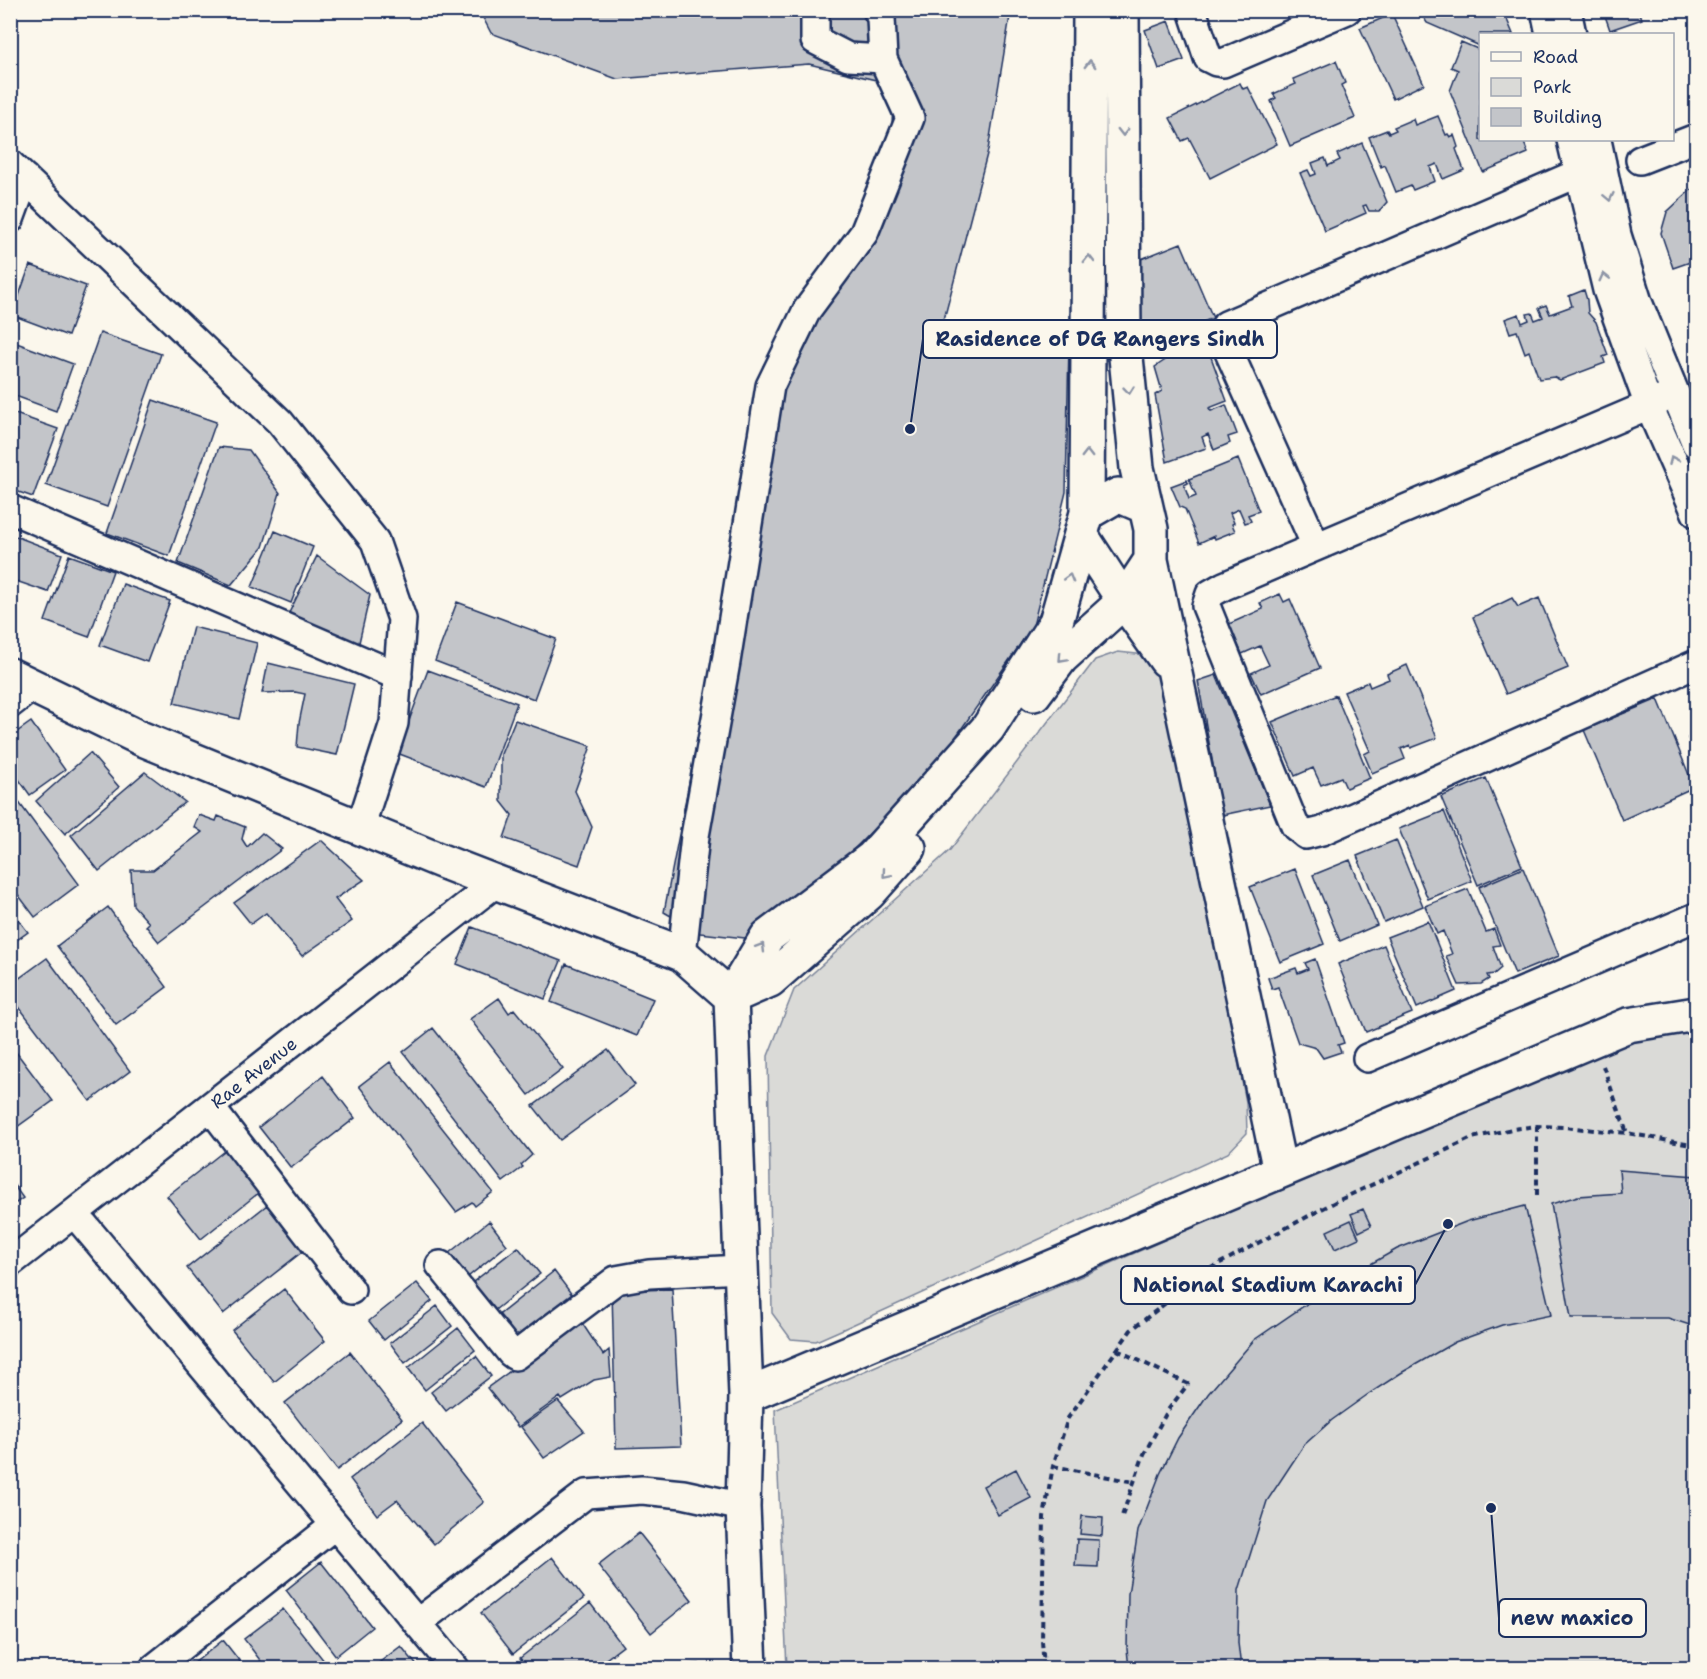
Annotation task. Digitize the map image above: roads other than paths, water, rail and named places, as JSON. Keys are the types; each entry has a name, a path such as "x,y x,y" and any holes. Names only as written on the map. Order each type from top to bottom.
{"street":[{"path":"814,10 815,40 848,57 883,59"},
{"path":"682,954 695,836 726,662 770,386 807,309 864,233 910,118 883,59 881,18 877,10"},
{"path":"750,1668 743,1507 746,1396 731,997 767,937 872,858 988,728 1056,622 1084,524 1090,10"},
{"path":"1122,10 1124,337 1137,468 1151,530 1150,560 1280,1171"},
{"path":"1192,10 1208,57 1223,63 1347,10"},
{"path":"1545,10 1550,33"},
{"path":"1567,10 1572,33"},
{"path":"1640,160 1696,138"},
{"path":"1572,141 1592,158 1638,303 1696,444"},
{"path":"1592,158 1607,290 1649,406 1696,513"},
{"path":"1316,546 1223,339 1226,325 1592,158"},
{"path":"10,219 18,171"},
{"path":"18,171 280,422 375,541 402,619 394,723 360,828"},
{"path":"1675,394 1224,586 1210,594 1206,606 1295,826 1306,835 1322,831 1696,664"},
{"path":"1084,524 1118,495 1146,507"},
{"path":"10,509 398,676"},
{"path":"1084,524 1124,601 1174,670"},
{"path":"731,997 770,980 869,893 978,768 1061,658 1124,601 1150,560"},
{"path":"1088,633 1150,637"},
{"path":"18,688 360,828 682,954 731,997"},
{"name":"Rae Avenue","path":"10,1263 497,882"},
{"path":"1367,1058 1696,917"},
{"path":"746,1396 1628,1025 1696,1014"},
{"path":"210,1107 351,1290"},
{"path":"74,1213 455,1668"},
{"path":"440,1265 515,1356 616,1280 649,1274 740,1269"},
{"path":"417,1623 586,1494 642,1490 683,1494 743,1507"},
{"path":"154,1668 335,1525"}],"place":[{"name":"Rasidence of DG Rangers Sindh","path":"910,429"},
{"name":"National Stadium Karachi","path":"1448,1224"},
{"name":"new maxico","path":"1491,1508"}]}
